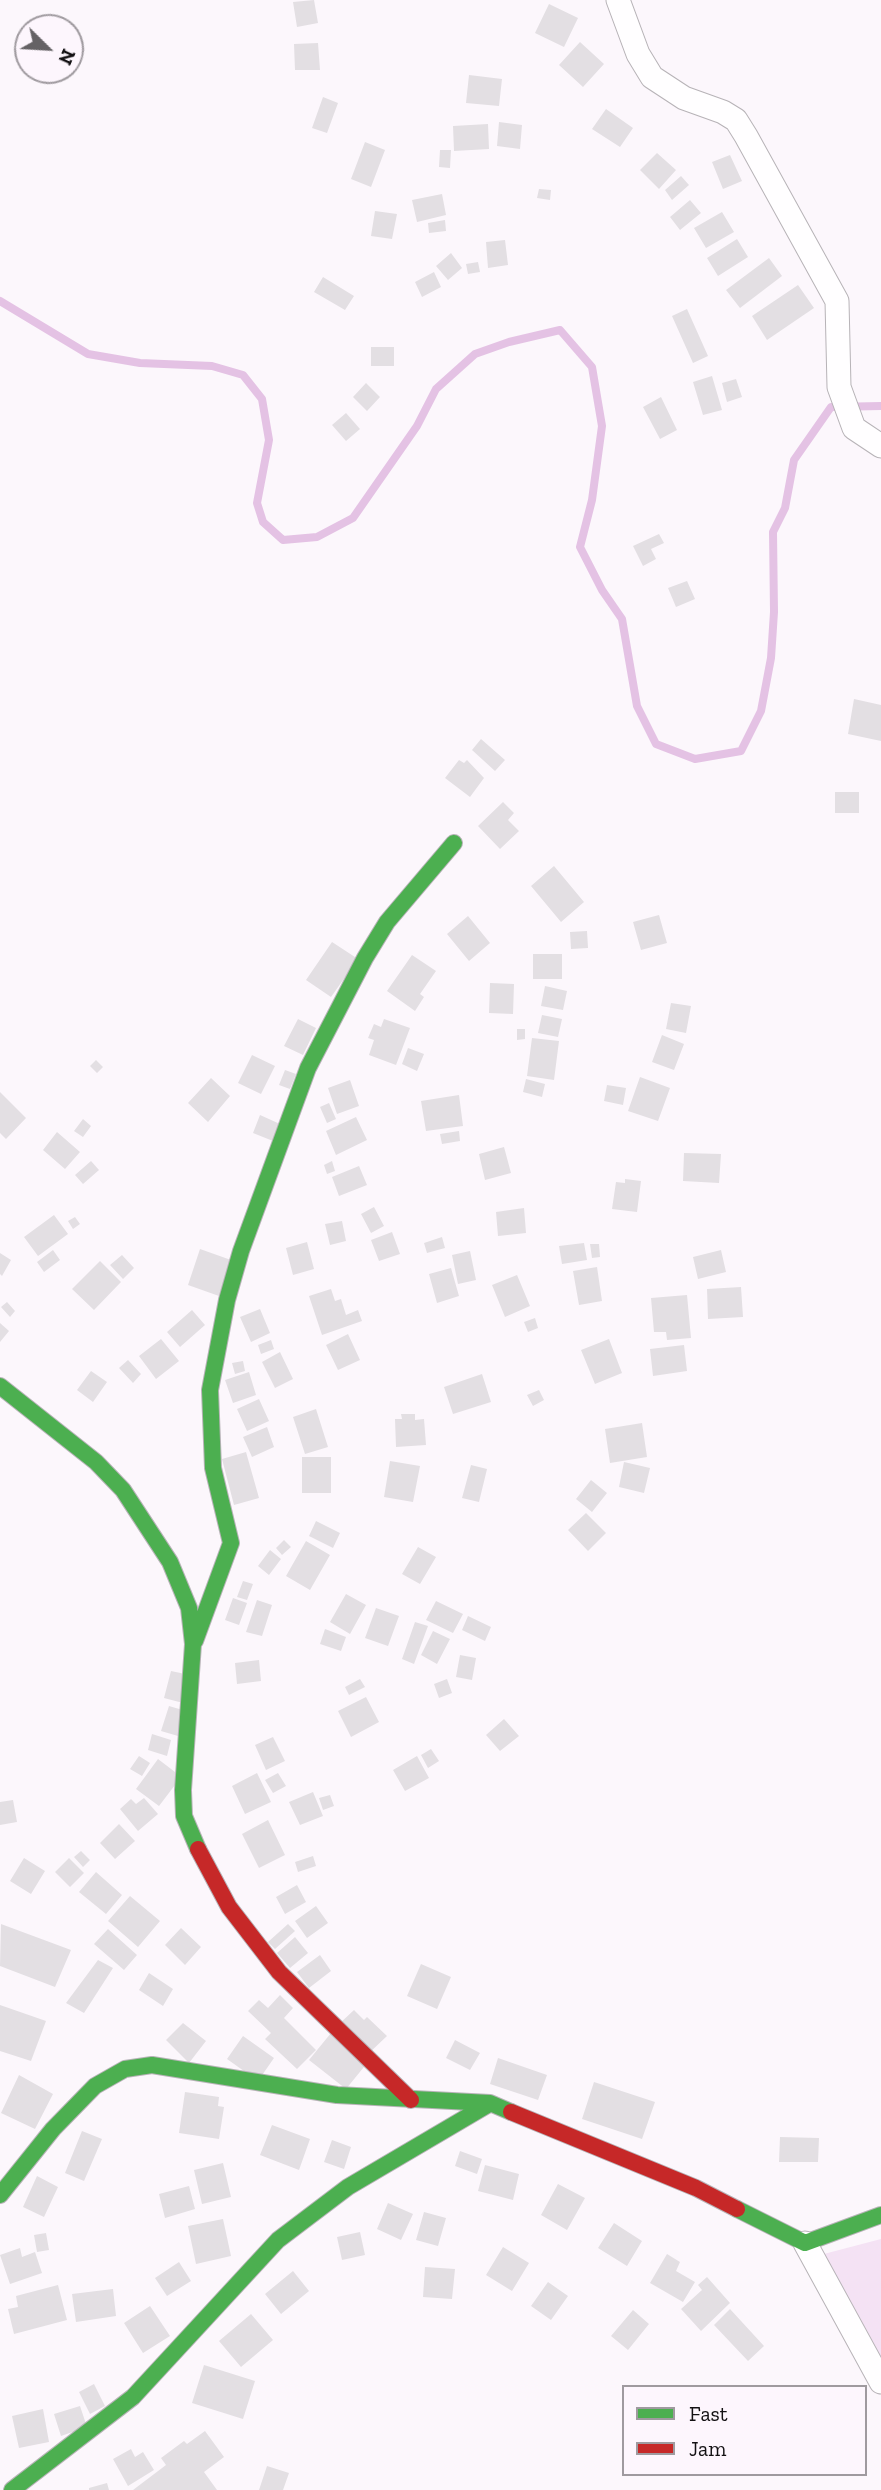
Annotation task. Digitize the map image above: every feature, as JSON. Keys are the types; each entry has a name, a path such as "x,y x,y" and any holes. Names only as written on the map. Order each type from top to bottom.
{"street":[{"path":"618,0 638,54 652,78 684,97 723,111 736,120 746,136 837,301 839,387 854,428 881,446"},
{"path":"193,1644 231,1543 214,1468 210,1390 227,1300 241,1251 308,1069 365,958 387,922 454,844"},
{"path":"0,1386 96,1462 123,1490 170,1562 189,1608 193,1644 183,1790 184,1816 193,1842 229,1907 279,1972 411,2100"},
{"path":"0,2195 53,2129 95,2086 125,2069 152,2066 337,2095 490,2103 696,2188 805,2243 881,2382"},
{"path":"12,2490 133,2397 278,2240 348,2187 490,2103"},
{"path":"805,2243 881,2215"}],"shaded area":[{"path":"881,2239 881,2392 820,2255"}],"building":[{"path":"314,0 318,23 297,27 293,2"},
{"path":"549,4 578,18 564,47 535,33"},
{"path":"580,42 604,64 583,87 559,65"},
{"path":"318,43 320,70 295,70 294,44"},
{"path":"469,75 502,79 499,106 466,103"},
{"path":"323,97 338,103 327,133 312,128"},
{"path":"606,109 633,128 620,147 592,129"},
{"path":"499,122 522,125 520,149 497,146"},
{"path":"488,124 489,149 454,151 453,126"},
{"path":"365,142 385,150 371,187 351,179"},
{"path":"440,150 451,150 450,168 439,167"},
{"path":"657,153 676,170 659,189 640,170"},
{"path":"730,155 742,181 723,189 712,162"},
{"path":"681,176 689,185 672,200 665,190"},
{"path":"539,189 551,190 550,200 537,198"},
{"path":"442,194 446,215 417,222 412,200"},
{"path":"690,200 701,213 680,230 670,217"},
{"path":"375,211 397,214 392,239 371,236"},
{"path":"722,212 734,232 706,248 694,228"},
{"path":"445,220 446,231 429,233 428,223"},
{"path":"737,239 748,257 718,276 707,258"},
{"path":"505,240 508,265 488,268 486,242"},
{"path":"451,253 462,268 448,280 436,266"},
{"path":"769,258 782,276 740,308 726,290"},
{"path":"478,262 480,272 468,274 466,264"},
{"path":"434,272 441,287 422,297 415,282"},
{"path":"323,277 354,296 345,310 314,292"},
{"path":"798,285 814,308 767,340 752,316"},
{"path":"687,309 708,356 693,363 672,316"},
{"path":"371,347 394,347 394,366 371,366"},
{"path":"712,376 722,410 703,415 693,382"},
{"path":"736,379 742,397 727,402 722,383"},
{"path":"366,383 380,397 367,411 353,397"},
{"path":"661,397 677,430 660,439 643,407"},
{"path":"346,413 360,429 346,441 332,425"},
{"path":"659,534 664,543 651,549 656,559 643,566 633,546"},
{"path":"687,581 695,599 676,607 668,588"},
{"path":"854,699 881,705 881,741 848,734"},
{"path":"481,739 505,760 495,771 472,750"},
{"path":"459,760 464,763 467,760 484,778 470,797 445,778"},
{"path":"835,792 859,792 859,813 835,813"},
{"path":"503,802 514,813 508,820 519,831 500,849 478,826"},
{"path":"554,866 584,902 561,922 531,886"},
{"path":"659,915 667,943 641,950 633,922"},
{"path":"468,916 490,943 469,961 447,934"},
{"path":"587,931 588,948 571,949 570,932"},
{"path":"332,942 358,959 331,997 306,980"},
{"path":"533,954 562,954 562,979 533,979"},
{"path":"412,955 436,971 420,994 424,997 415,1011 387,991"},
{"path":"490,983 514,984 513,1014 489,1013"},
{"path":"545,986 567,991 563,1010 541,1006"},
{"path":"671,1003 691,1006 686,1033 666,1029"},
{"path":"542,1015 562,1019 558,1037 538,1033"},
{"path":"298,1019 316,1028 303,1055 284,1046"},
{"path":"384,1019 410,1028 396,1065 369,1055 374,1040 368,1038 374,1024 381,1027"},
{"path":"517,1029 525,1029 525,1039 517,1040"},
{"path":"662,1035 684,1044 674,1070 652,1062"},
{"path":"532,1038 559,1041 554,1080 527,1076"},
{"path":"408,1048 424,1054 417,1071 402,1064"},
{"path":"252,1055 275,1066 261,1094 238,1083"},
{"path":"96,1060 103,1067 97,1073 90,1066"},
{"path":"285,1070 296,1074 290,1089 279,1085"},
{"path":"640,1077 670,1088 658,1121 628,1111"},
{"path":"211,1078 230,1096 208,1122 188,1103"},
{"path":"526,1079 545,1084 542,1097 523,1092"},
{"path":"350,1080 359,1106 337,1114 328,1088"},
{"path":"607,1085 626,1088 623,1105 604,1101"},
{"path":"0,1092 26,1118 6,1139 0,1133"},
{"path":"459,1095 463,1126 426,1131 421,1101"},
{"path":"329,1103 336,1119 327,1123 320,1107"},
{"path":"260,1115 280,1124 273,1141 253,1133"},
{"path":"356,1117 367,1140 336,1155 326,1131"},
{"path":"83,1119 91,1126 83,1137 74,1131"},
{"path":"459,1131 460,1141 442,1144 440,1134"},
{"path":"57,1132 80,1152 65,1169 43,1150"},
{"path":"504,1147 511,1173 485,1180 479,1154"},
{"path":"684,1153 721,1154 719,1183 683,1181"},
{"path":"91,1161 99,1170 83,1184 75,1175"},
{"path":"332,1161 335,1171 327,1174 324,1165"},
{"path":"359,1166 367,1185 339,1196 332,1177"},
{"path":"625,1179 641,1181 637,1212 612,1209 616,1182 625,1183"},
{"path":"374,1207 384,1226 371,1233 361,1214"},
{"path":"524,1208 526,1233 498,1236 496,1212"},
{"path":"54,1215 68,1234 38,1256 24,1237"},
{"path":"75,1217 80,1224 73,1229 68,1221"},
{"path":"342,1221 346,1241 330,1245 325,1224"},
{"path":"392,1232 400,1254 379,1261 371,1240"},
{"path":"442,1237 445,1248 427,1253 424,1243"},
{"path":"307,1242 314,1269 293,1275 286,1248"},
{"path":"584,1243 587,1260 562,1264 559,1246"},
{"path":"590,1244 599,1244 600,1257 592,1258"},
{"path":"200,1249 231,1260 219,1296 188,1285"},
{"path":"53,1250 60,1260 44,1272 37,1262"},
{"path":"721,1250 726,1272 698,1279 693,1257"},
{"path":"470,1251 476,1280 458,1284 452,1255"},
{"path":"0,1253 11,1260 2,1276 0,1274"},
{"path":"122,1255 134,1268 123,1279 110,1265"},
{"path":"100,1261 121,1282 94,1310 72,1289"},
{"path":"597,1267 602,1301 579,1305 573,1271"},
{"path":"451,1268 459,1296 437,1303 429,1274"},
{"path":"517,1275 530,1306 505,1317 492,1285"},
{"path":"741,1287 743,1317 708,1319 707,1289"},
{"path":"331,1289 335,1301 341,1299 346,1315 358,1310 362,1321 322,1335 309,1296"},
{"path":"687,1295 691,1338 667,1340 666,1332 654,1332 651,1298"},
{"path":"7,1302 15,1311 10,1317 1,1307"},
{"path":"260,1309 270,1333 251,1342 240,1317"},
{"path":"192,1310 205,1325 180,1347 167,1332"},
{"path":"535,1318 538,1328 528,1332 524,1322"},
{"path":"0,1323 9,1331 0,1342"},
{"path":"348,1334 360,1360 338,1370 326,1345"},
{"path":"161,1339 179,1361 156,1379 139,1356"},
{"path":"609,1339 622,1373 595,1384 581,1350"},
{"path":"271,1340 274,1349 261,1354 258,1345"},
{"path":"684,1345 687,1371 653,1376 650,1349"},
{"path":"280,1352 293,1379 275,1388 262,1362"},
{"path":"128,1360 141,1374 133,1383 119,1368"},
{"path":"243,1361 245,1371 235,1374 232,1363"},
{"path":"91,1371 107,1382 93,1402 77,1390"},
{"path":"249,1372 256,1395 233,1403 225,1380"},
{"path":"482,1374 491,1402 453,1414 444,1387"},
{"path":"539,1390 544,1400 533,1406 527,1395"},
{"path":"259,1399 269,1421 247,1431 237,1409"},
{"path":"316,1409 328,1447 305,1454 293,1417"},
{"path":"401,1414 415,1414 415,1420 424,1419 426,1445 396,1447 395,1419 402,1419"},
{"path":"642,1423 647,1457 610,1463 605,1429"},
{"path":"267,1427 274,1447 252,1457 243,1437"},
{"path":"246,1452 259,1498 234,1505 222,1459"},
{"path":"302,1457 331,1457 331,1493 302,1493"},
{"path":"390,1461 420,1466 413,1502 384,1497"},
{"path":"624,1462 650,1468 644,1493 619,1487"},
{"path":"471,1465 487,1469 479,1502 462,1498"},
{"path":"591,1480 607,1493 592,1512 576,1499"},
{"path":"586,1513 606,1533 588,1551 568,1530"},
{"path":"316,1521 340,1533 333,1548 309,1536"},
{"path":"284,1540 291,1547 282,1555 276,1548"},
{"path":"306,1541 330,1555 310,1590 286,1576"},
{"path":"418,1547 436,1557 420,1584 402,1574"},
{"path":"270,1550 281,1559 269,1575 258,1566"},
{"path":"243,1581 253,1584 247,1600 237,1597"},
{"path":"346,1594 366,1605 350,1634 330,1622"},
{"path":"233,1598 247,1603 239,1625 225,1620"},
{"path":"257,1600 272,1605 262,1636 246,1632"},
{"path":"436,1601 463,1614 453,1633 426,1620"},
{"path":"376,1608 399,1616 388,1646 365,1638"},
{"path":"468,1616 491,1627 485,1641 462,1630"},
{"path":"415,1622 428,1626 414,1664 402,1659"},
{"path":"325,1629 346,1637 341,1651 320,1644"},
{"path":"433,1631 450,1639 437,1664 421,1655"},
{"path":"460,1655 476,1658 472,1680 456,1677"},
{"path":"259,1660 261,1681 237,1684 235,1663"},
{"path":"171,1671 190,1675 183,1703 164,1698"},
{"path":"360,1679 365,1687 349,1695 345,1687"},
{"path":"447,1679 452,1693 439,1698 434,1684"},
{"path":"366,1697 379,1722 351,1737 338,1711"},
{"path":"169,1706 186,1711 178,1736 161,1731"},
{"path":"504,1719 519,1736 500,1751 486,1735"},
{"path":"152,1734 171,1740 167,1756 148,1750"},
{"path":"273,1737 285,1761 266,1770 255,1745"},
{"path":"431,1749 439,1761 428,1768 421,1755"},
{"path":"139,1756 150,1763 142,1776 130,1769"},
{"path":"417,1756 429,1778 405,1791 393,1770"},
{"path":"158,1759 175,1772 175,1785 159,1806 136,1789"},
{"path":"257,1773 271,1802 245,1814 232,1786"},
{"path":"278,1773 286,1786 273,1793 265,1780"},
{"path":"313,1792 323,1816 300,1825 289,1802"},
{"path":"330,1795 334,1806 323,1810 319,1798"},
{"path":"144,1798 158,1814 138,1831 120,1809 131,1799 136,1804"},
{"path":"13,1800 17,1822 0,1825 0,1802"},
{"path":"268,1820 285,1855 259,1868 242,1834"},
{"path":"119,1824 135,1841 115,1859 100,1843"},
{"path":"81,1851 90,1860 83,1867 74,1857"},
{"path":"313,1856 316,1866 298,1872 295,1862"},
{"path":"24,1858 45,1871 31,1894 10,1881"},
{"path":"69,1858 84,1873 70,1887 55,1872"},
{"path":"96,1872 122,1895 106,1914 79,1892"},
{"path":"297,1885 306,1902 285,1914 276,1897"},
{"path":"130,1896 160,1921 138,1947 108,1921"},
{"path":"316,1906 328,1923 307,1938 295,1921"},
{"path":"1,1924 71,1950 55,1987 0,1966"},
{"path":"288,1924 295,1931 275,1949 268,1942"},
{"path":"181,1928 201,1947 185,1965 165,1945"},
{"path":"108,1929 137,1955 124,1970 94,1944"},
{"path":"295,1937 308,1953 290,1968 277,1953"},
{"path":"320,1955 331,1971 309,1988 297,1972"},
{"path":"98,1960 113,1968 84,2013 66,2003"},
{"path":"421,1964 451,1977 437,2009 407,1996"},
{"path":"149,1973 173,1989 163,2006 139,1990"},
{"path":"280,1995 293,2008 284,2018 316,2050 297,2069 265,2039 271,2033 248,2011 259,2000 268,2008"},
{"path":"0,2005 46,2021 31,2061 0,2051"},
{"path":"354,2010 364,2020 367,2017 387,2036 367,2055 338,2025"},
{"path":"183,2023 206,2041 189,2063 166,2040"},
{"path":"331,2033 368,2062 346,2089 309,2060"},
{"path":"243,2036 274,2058 258,2081 227,2059"},
{"path":"455,2040 480,2053 470,2070 446,2058"},
{"path":"498,2058 547,2075 538,2100 490,2084"},
{"path":"19,2075 53,2094 35,2129 1,2113"},
{"path":"594,2082 655,2102 642,2139 582,2119"},
{"path":"185,2092 219,2097 218,2106 224,2107 219,2139 179,2133"},
{"path":"272,2125 310,2139 299,2170 260,2155"},
{"path":"82,2131 102,2139 84,2181 65,2173"},
{"path":"780,2137 819,2138 818,2162 779,2162"},
{"path":"332,2140 351,2147 344,2169 324,2162"},
{"path":"460,2151 482,2159 477,2174 455,2166"},
{"path":"223,2163 231,2197 202,2204 194,2170"},
{"path":"485,2165 519,2174 513,2200 478,2191"},
{"path":"37,2176 58,2187 44,2217 23,2207"},
{"path":"558,2184 585,2198 567,2230 541,2215"},
{"path":"189,2186 195,2209 165,2218 159,2194"},
{"path":"388,2203 413,2214 401,2240 377,2229"},
{"path":"424,2212 446,2218 438,2246 416,2240"},
{"path":"223,2219 231,2256 196,2264 188,2226"},
{"path":"614,2223 642,2241 627,2266 598,2248"},
{"path":"360,2232 365,2255 342,2260 337,2237"},
{"path":"46,2233 49,2250 37,2252 34,2235"},
{"path":"503,2247 529,2263 512,2291 486,2275"},
{"path":"20,2248 22,2257 35,2252 42,2273 10,2284 0,2255"},
{"path":"667,2254 680,2262 676,2271 695,2282 683,2302 650,2283"},
{"path":"179,2262 191,2281 167,2296 155,2278"},
{"path":"425,2267 455,2269 452,2299 423,2297"},
{"path":"293,2271 309,2291 281,2314 265,2294"},
{"path":"707,2277 730,2303 701,2331 681,2309 702,2290 698,2285"},
{"path":"548,2282 568,2296 551,2320 531,2306"},
{"path":"58,2285 67,2320 14,2334 8,2309 18,2307 16,2296"},
{"path":"113,2289 116,2316 76,2322 72,2294"},
{"path":"150,2306 170,2336 143,2353 124,2323"},
{"path":"730,2309 764,2346 748,2361 714,2325"},
{"path":"633,2310 649,2324 628,2350 611,2336"},
{"path":"251,2314 273,2340 241,2367 219,2341"},
{"path":"204,2365 255,2381 243,2419 192,2403"},
{"path":"94,2384 105,2406 90,2414 79,2392"},
{"path":"80,2406 87,2427 61,2436 54,2414"},
{"path":"43,2409 49,2442 19,2448 12,2416"},
{"path":"205,2431 224,2457 204,2472 217,2490 133,2490 166,2465 161,2458 184,2441 187,2444"},
{"path":"131,2449 135,2457 143,2452 154,2470 128,2486 113,2459"},
{"path":"267,2466 289,2473 283,2490 259,2490"},
{"path":"107,2483 109,2490 89,2490 89,2488"}],"waterway":[{"path":"0,301 88,354 140,363 212,366 243,375 262,399 269,440 257,503 263,522 283,540 317,537 353,518 417,426 436,389 475,354 509,342 560,330 592,367 602,426 592,500 580,547 602,590 622,619 637,706 656,744 695,759 741,751 761,711 771,658 774,612 773,532 785,508 794,460 831,407 881,406"}],"traffic: fast":[{"path":"195,1641 231,1543 213,1468 210,1390 227,1300 241,1251 308,1068 365,958 387,922 454,843"},
{"path":"0,1386 96,1462 123,1490 170,1562 189,1608 193,1644 183,1790 184,1816 198,1849"},
{"path":"0,2195 53,2129 95,2086 125,2069 152,2065 337,2095 490,2103 511,2112"},
{"path":"12,2490 133,2397 278,2240 348,2187 489,2104"},
{"path":"737,2209 805,2243 881,2215"}],"traffic: jam":[{"path":"198,1849 229,1907 279,1972 411,2100"},
{"path":"511,2112 696,2188 737,2209"}]}
